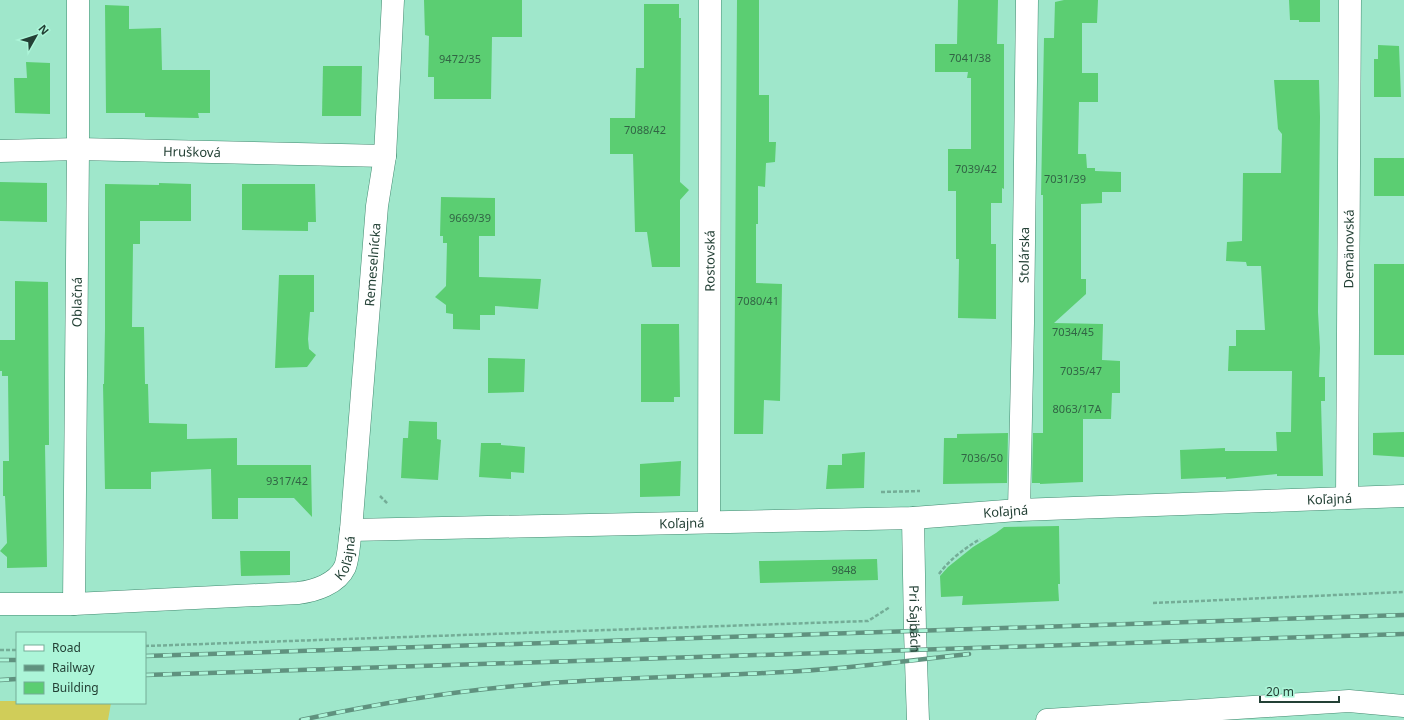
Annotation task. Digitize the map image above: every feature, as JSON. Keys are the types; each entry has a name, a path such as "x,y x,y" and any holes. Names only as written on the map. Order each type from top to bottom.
{"street":[{"name":"Oblačná","path":"74,604 78,0"},
{"name":"Remeselnícka","path":"351,530 377,206 385,156 393,0"},
{"name":"Rostovská","path":"709,522 710,0"},
{"name":"Stolárska","path":"1019,510 1027,0"},
{"name":"Demänovská","path":"1347,498 1350,0"},
{"name":"Hrušková","path":"0,151 78,149 385,156"},
{"name":"Koľajná","path":"0,604 74,604 298,593 312,591 330,583 343,570 346,564 351,530 912,518 1019,510 1404,496"},
{"name":"Pri Šajbách","path":"912,518 918,720"},
{"path":"1047,720 1349,701 1404,706"}],"path":[{"path":"876,492 923,491"},
{"path":"378,495 392,507"},
{"path":"937,577 945,566 958,553 986,536"},
{"path":"1153,603 1404,592"},
{"path":"146,646 868,621 894,604 914,600"},
{"path":"0,650 16,650"}],"shaded area":[{"path":"0,701 16,701 16,704 111,704 108,720 0,720"}],"building":[{"path":"424,0 522,0 522,37 492,37 491,99 434,99 434,77 428,77 429,36 425,35"},
{"path":"737,0 759,0 759,95 769,95 769,142 776,142 775,162 766,163 765,187 758,186 758,224 756,224 756,283 782,284 780,401 764,400 763,434 734,434"},
{"path":"958,0 998,0 997,44 1004,44 1004,189 1002,188 1002,203 991,203 991,244 996,244 996,319 958,318 959,259 956,259 956,191 948,191 948,149 971,149 971,78 967,78 968,72 935,72 935,44 957,44"},
{"path":"1064,0 1098,0 1097,23 1082,23 1082,73 1098,73 1098,102 1079,102 1078,154 1086,154 1087,168 1095,168 1095,171 1121,172 1121,192 1102,192 1102,203 1081,204 1081,279 1086,279 1086,294 1054,323 1103,324 1102,360 1120,361 1120,393 1112,393 1111,419 1083,419 1083,482 1040,484 1032,483 1033,433 1043,433 1043,195 1041,195 1044,38 1054,38 1055,2"},
{"path":"1289,0 1320,0 1320,22 1299,22 1299,20 1290,20"},
{"path":"644,4 679,4 679,18 681,18 680,182 689,190 680,200 680,267 652,267 647,232 635,232 633,154 610,154 610,118 635,118 636,68 644,68"},
{"path":"105,5 129,6 129,29 161,28 162,70 210,70 210,113 198,113 199,118 145,117 145,113 106,113"},
{"path":"1378,45 1399,46 1401,97 1374,97 1374,59 1378,59"},
{"path":"26,62 50,63 50,114 15,113 14,78 27,78"},
{"path":"323,66 362,66 361,116 322,116"},
{"path":"1274,80 1319,80 1318,312 1320,348 1319,377 1325,377 1325,401 1321,401 1323,476 1277,476 1277,474 1226,479 1226,477 1181,479 1180,450 1225,448 1225,451 1277,451 1276,432 1291,432 1292,371 1228,371 1229,346 1236,346 1236,330 1265,330 1261,266 1247,266 1246,262 1226,261 1227,242 1242,241 1243,173 1281,173 1282,134 1278,129"},
{"path":"1374,158 1404,158 1404,196 1374,196"},
{"path":"0,182 47,183 47,222 0,221"},
{"path":"159,183 191,184 191,221 140,221 140,244 133,244 132,327 144,327 145,384 148,384 149,423 187,424 187,439 237,438 237,465 311,465 312,517 294,498 238,498 238,519 212,519 211,469 151,472 151,489 105,489 103,384 105,329 105,184 159,185"},
{"path":"242,184 315,184 316,222 308,222 308,231 242,230"},
{"path":"441,197 495,198 495,236 479,236 479,277 541,279 538,309 495,306 495,315 480,315 480,330 453,329 453,314 446,313 446,305 435,297 446,286 447,243 443,243 443,236 440,236"},
{"path":"1374,264 1404,264 1404,355 1374,355"},
{"path":"279,275 314,275 314,312 310,312 308,339 309,349 316,355 307,367 275,368"},
{"path":"15,281 48,282 49,445 45,445 47,567 7,568 7,557 0,551 7,543 5,496 3,496 3,461 9,461 8,376 2,376 2,371 0,371 0,340 15,340"},
{"path":"641,324 679,324 680,397 674,397 674,402 641,402"},
{"path":"488,358 525,359 524,392 488,393"},
{"path":"409,421 437,422 437,439 441,440 438,480 401,478 403,438 408,438"},
{"path":"1404,432 1404,457 1373,455 1373,433"},
{"path":"1008,433 1007,483 943,484 944,438 957,438 957,434"},
{"path":"481,443 501,443 501,445 525,447 524,473 511,472 511,479 479,477"},
{"path":"865,452 864,488 826,489 828,465 842,465 842,454"},
{"path":"681,461 680,496 640,497 640,464"},
{"path":"1059,526 1059,601 962,605 963,596 941,597 940,576 948,567 973,547 1004,527"},
{"path":"240,551 290,551 290,575 241,576"},
{"path":"877,559 878,580 760,583 759,561"}],"railway":[{"path":"146,656 1404,615"},
{"path":"146,675 1404,634"},
{"path":"301,720 414,699 471,691 560,682 807,671 969,654"},
{"path":"0,660 16,660"},
{"path":"0,680 16,679"}]}
